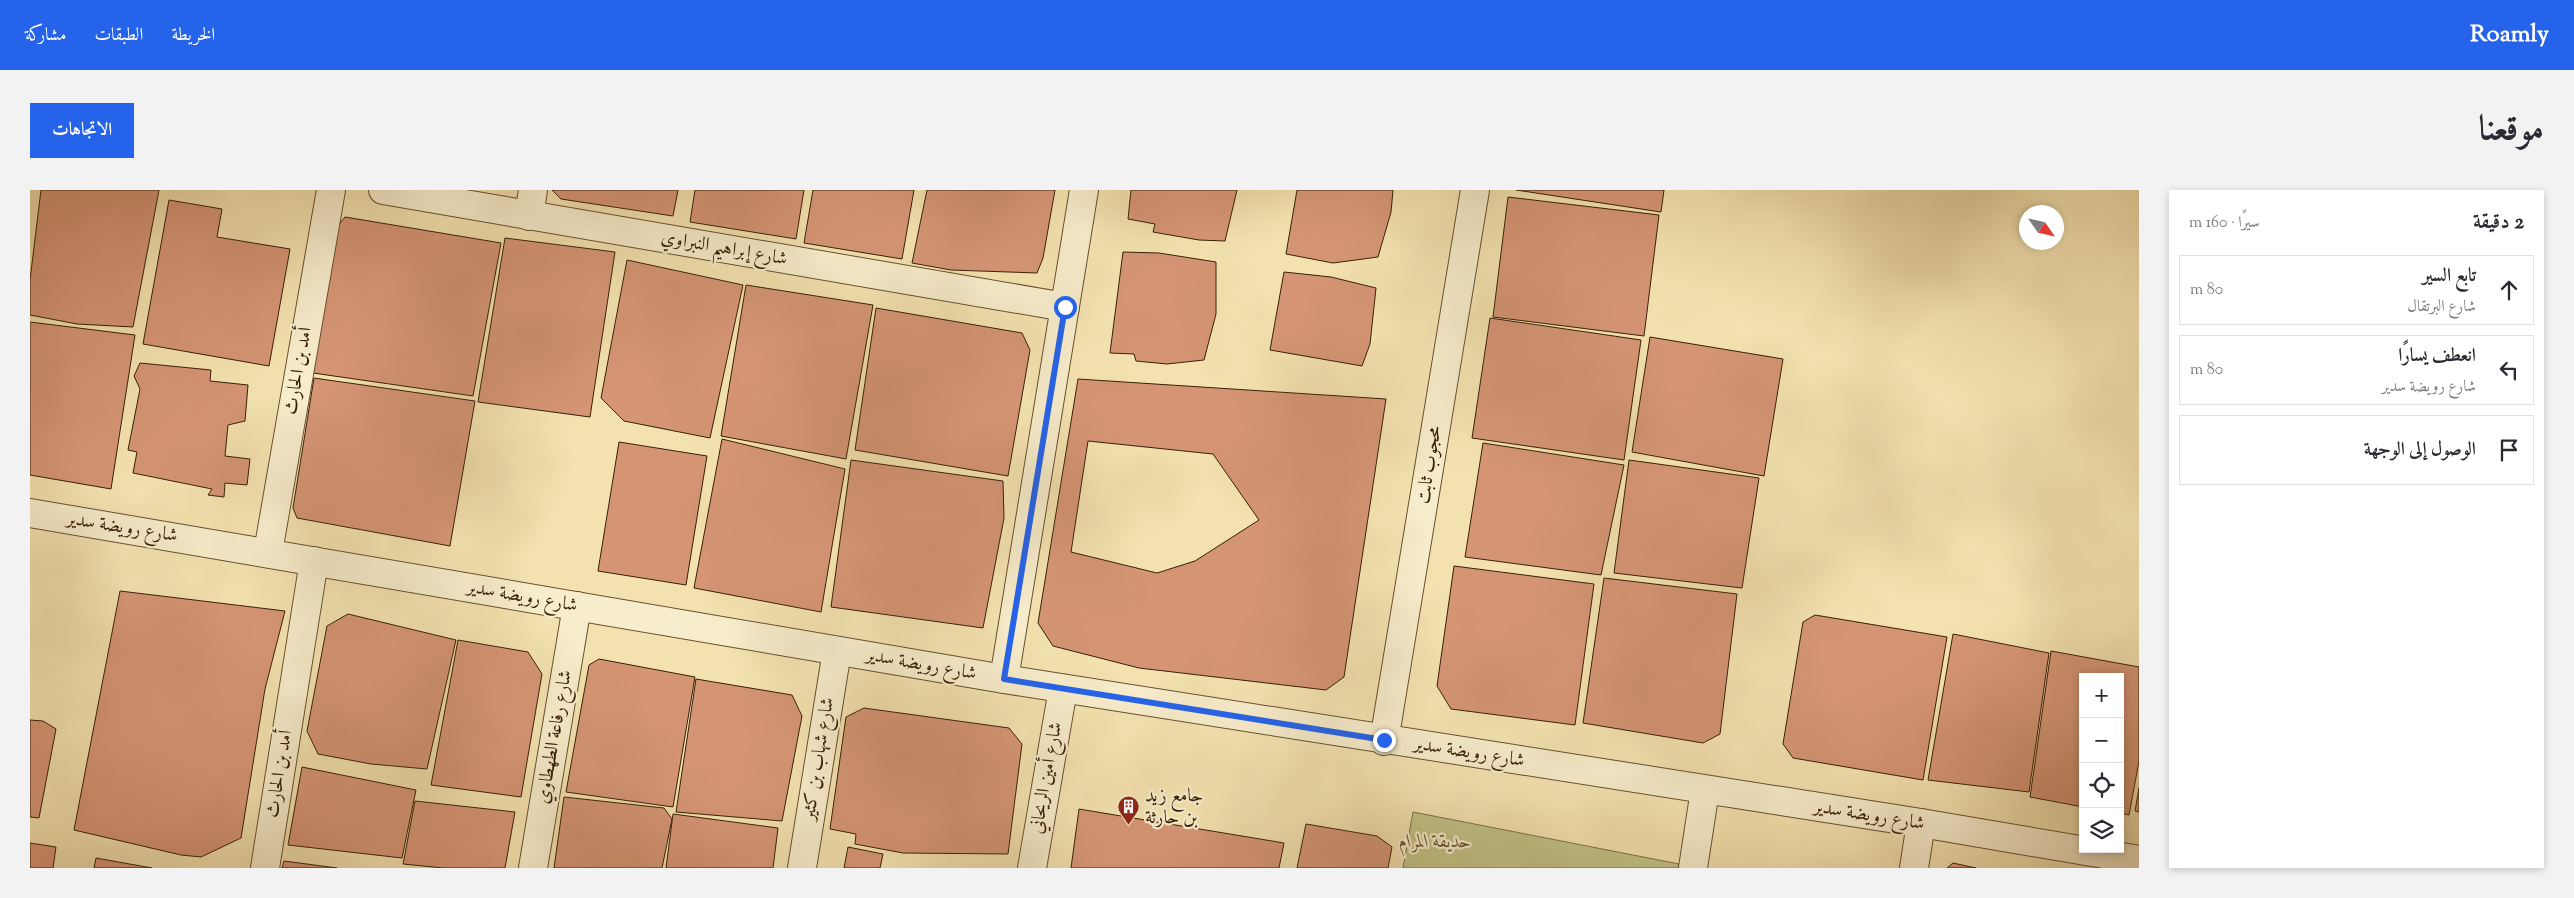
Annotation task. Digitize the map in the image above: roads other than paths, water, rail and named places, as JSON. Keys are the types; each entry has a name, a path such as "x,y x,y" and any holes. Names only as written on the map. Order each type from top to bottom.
{"street":[{"name":"أمد بن الحارث","path":"268,552 331,190"},
{"name":"شارع إبراهيم النبراوي","path":"383,190 531,203 1065,307"},
{"path":"1004,679 1084,190"},
{"name":"محجوب ثابت","path":"1384,740 1475,190"},
{"name":"شارع رويضة سدير","path":"30,513 268,552 1004,679 1922,823 2139,860"},
{"name":"أمد بن الحارث","path":"265,868 314,561"},
{"name":"شارع رفاعة الطهطاوي","path":"533,868 577,606"},
{"name":"شارع شهاب بن كثير","path":"802,868 837,651"},
{"name":"شارع أمين الريحاني","path":"1032,868 1063,688"},
{"path":"1692,868 1705,790"},
{"path":"1914,868 1922,823"}],"place":[{"name":"جامع زيد بن حارثة","path":"1129,826"}],"park label":[{"name":"حديقة المرام","path":"1435,842"}]}
